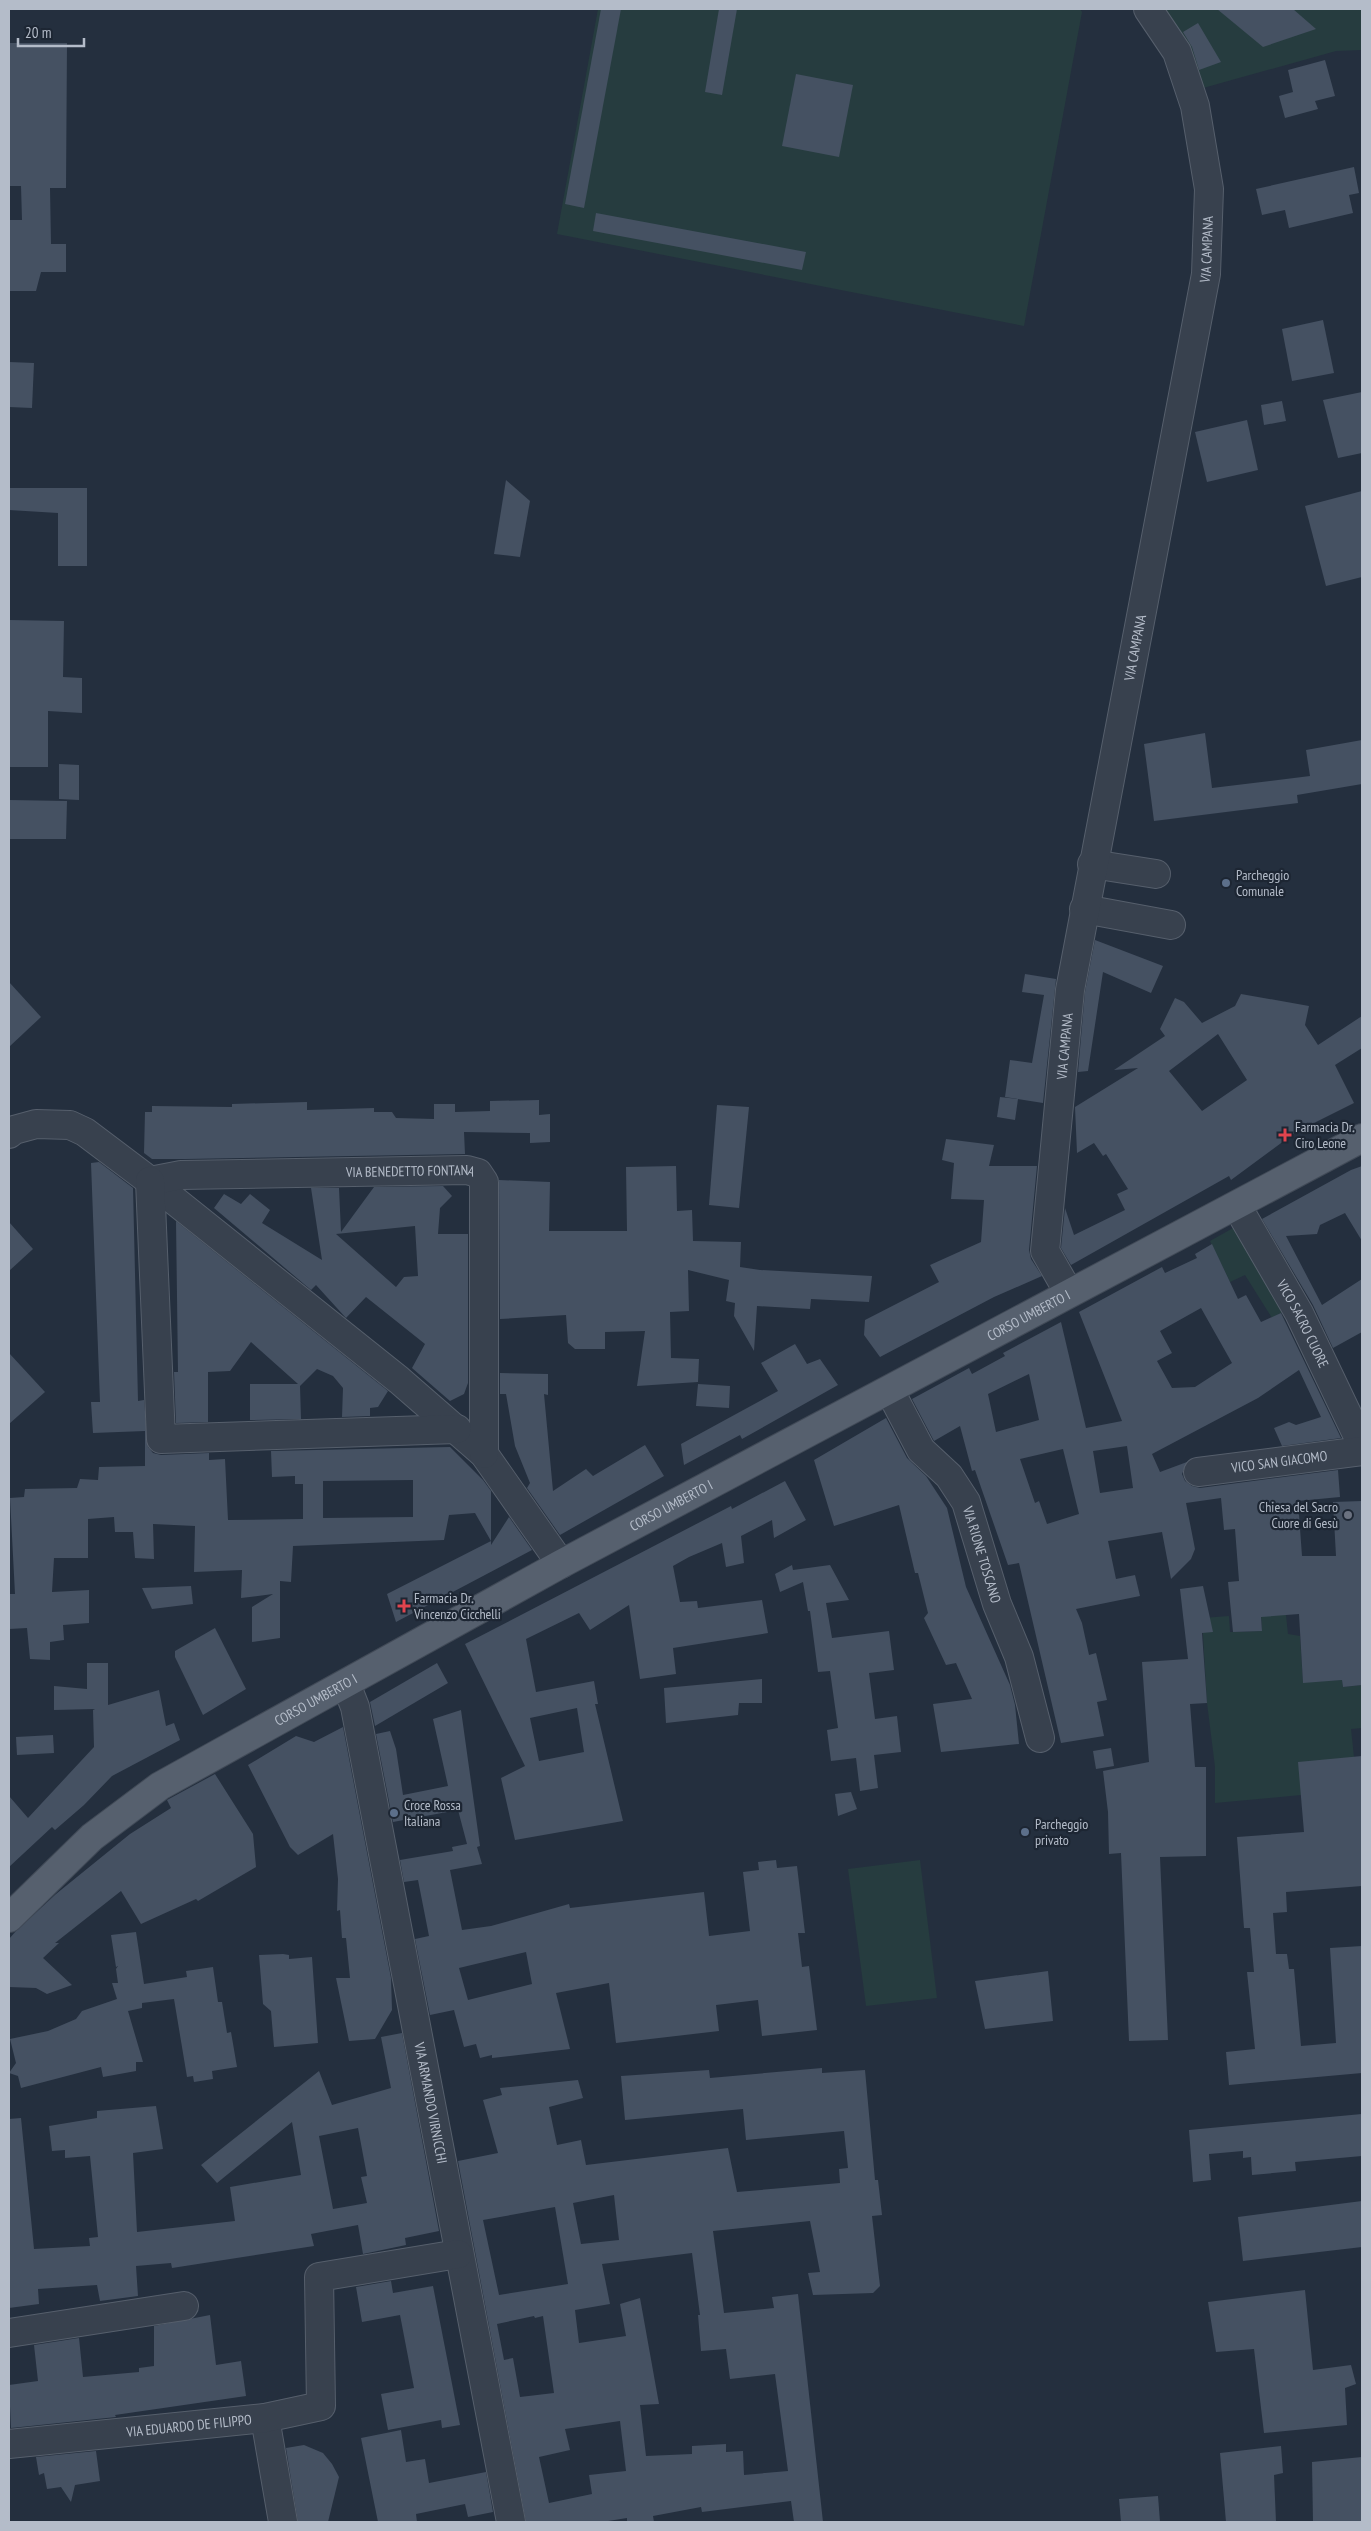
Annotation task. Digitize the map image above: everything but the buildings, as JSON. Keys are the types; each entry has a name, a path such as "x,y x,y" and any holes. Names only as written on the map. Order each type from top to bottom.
{"main road":[{"name":"CORSO UMBERTO I","path":"9,1918 92,1836 160,1786 561,1564 890,1391 1069,1293 1237,1206 1362,1138"}],"street":[{"name":"VIA CAMPANA","path":"1069,1293 1045,1250 1070,990 1092,864 1206,274 1209,189 1195,106 1177,52 1148,9"},
{"path":"1092,864 1156,874"},
{"path":"1084,909 1171,925"},
{"path":"11,1132 36,1124 70,1125 85,1132 150,1181 457,1429 484,1454 561,1564"},
{"name":"VIA BENEDETTO FONTANA","path":"150,1181 191,1175 467,1170 478,1173 484,1182 484,1454"},
{"path":"150,1181 161,1439 457,1429"},
{"name":"VICO SACRO CUORE","path":"1237,1206 1299,1313 1362,1445"},
{"name":"VIA RIONE TOSCANO","path":"890,1391 921,1450 949,1476 966,1502 997,1604 1019,1658 1040,1738"},
{"name":"VICO SAN GIACOMO","path":"1198,1472 1362,1450"},
{"name":"VIA ARMANDO VIRNICCHI","path":"346,1684 355,1707 458,2254 511,2522"},
{"path":"265,2418 321,2406 318,2277 458,2254"},
{"path":"9,2333 184,2306"},
{"name":"VIA EDUARDO DE FILIPPO","path":"9,2444 265,2418 283,2522"}],"green space":[{"path":"598,9 1080,9 1082,12 1024,326 557,234"},
{"path":"1160,9 1362,9 1362,50 1336,51 1196,90"},
{"path":"1242,1223 1290,1308 1272,1318 1245,1275 1230,1282 1210,1241"},
{"path":"1282,1578 1288,1634 1300,1636 1303,1682 1342,1680 1343,1687 1362,1685 1362,1728 1351,1729 1354,1757 1301,1795 1215,1803 1215,1767 1207,1703 1202,1618 1229,1616 1230,1632 1262,1631 1259,1580"},
{"path":"920,1860 937,1998 866,2006 848,1869"}],"place":[{"name":"Parcheggio Comunale","path":"1226,883"},
{"name":"Farmacia Dr. Ciro Leone","path":"1285,1135"},
{"name":"Chiesa del Sacro Cuore di Gesù","path":"1348,1515"},
{"name":"Farmacia Dr. Vincenzo Cicchelli","path":"404,1606"},
{"name":"Croce Rossa Italiana","path":"394,1813"},
{"name":"Parcheggio privato","path":"1025,1832"}]}
